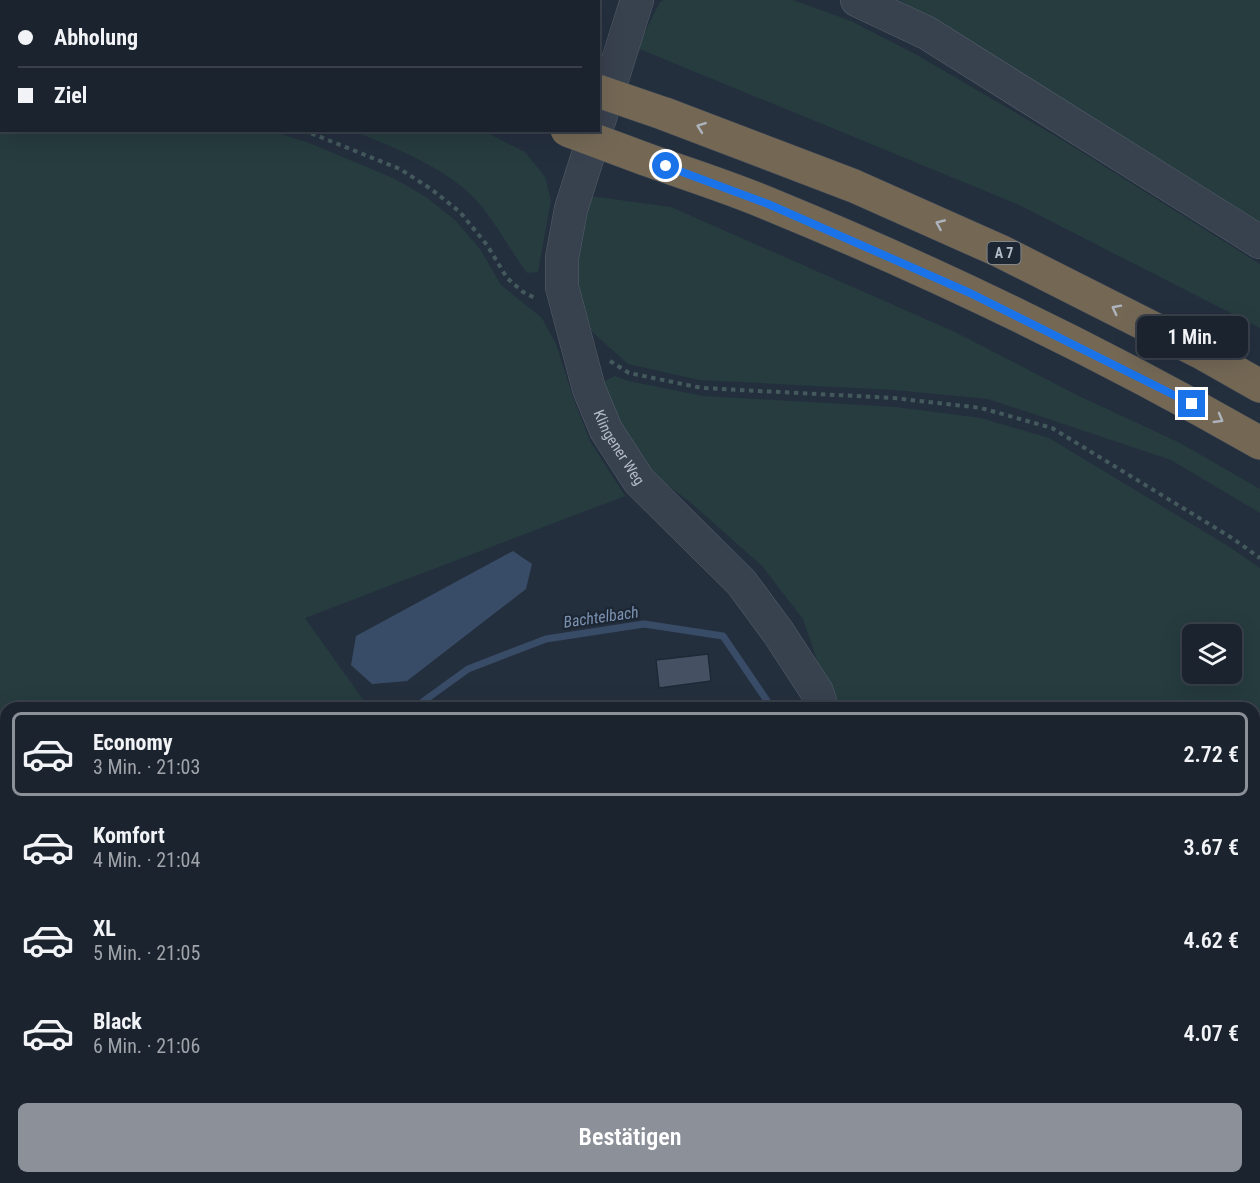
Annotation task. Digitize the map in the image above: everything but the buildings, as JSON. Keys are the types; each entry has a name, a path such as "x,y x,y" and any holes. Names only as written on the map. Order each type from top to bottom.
{"highway":[{"name":"A 7","path":"600,92 854,186 1000,251 1200,352 1260,386"},
{"path":"572,132 768,204 970,293 1175,394 1260,443"}],"street":[{"path":"600,116 637,0"},
{"path":"858,0 927,33 1260,242"},
{"name":"Klingener Weg","path":"595,132 571,209 562,258 562,287 589,389 606,430 639,481 741,582 778,632 817,692 820,702"}],"path":[{"path":"308,132 400,169 431,189 460,212 487,245 507,278 629,373 702,388 894,398 981,408 1052,428 1232,538 1260,558"}],"green space":[{"path":"664,0 793,0 851,21 917,55 1064,141 1260,264 1260,328 1019,205 637,48 660,2"},
{"path":"899,0 1260,0 1260,227 1084,113"},
{"path":"0,132 275,132 312,144 395,179 426,197 455,220 480,249 501,285 542,318 556,344 590,441 625,496 305,618 365,702 0,702"},
{"path":"355,132 485,132 525,152 545,177 551,200 538,272 527,273 484,209 465,189 419,160"},
{"path":"590,196 671,207 955,332 1077,395 1180,443 1260,489 1260,513 1171,460 988,399 894,390 699,380 628,364 579,318 575,268"},
{"path":"615,376 703,396 896,407 981,418 1049,438 1228,546 1260,568 1260,702 831,702 803,619 762,566 690,502 648,471 612,425 603,382"}],"water":[{"path":"513,551 532,564 526,589 407,681 372,684 351,665 356,636"}],"waterway":[{"name":"Bachtelbach","path":"422,702 468,669 546,639 644,624 723,636 768,702"}],"route":[{"path":"666,166 768,204 970,293 1192,404"}]}
